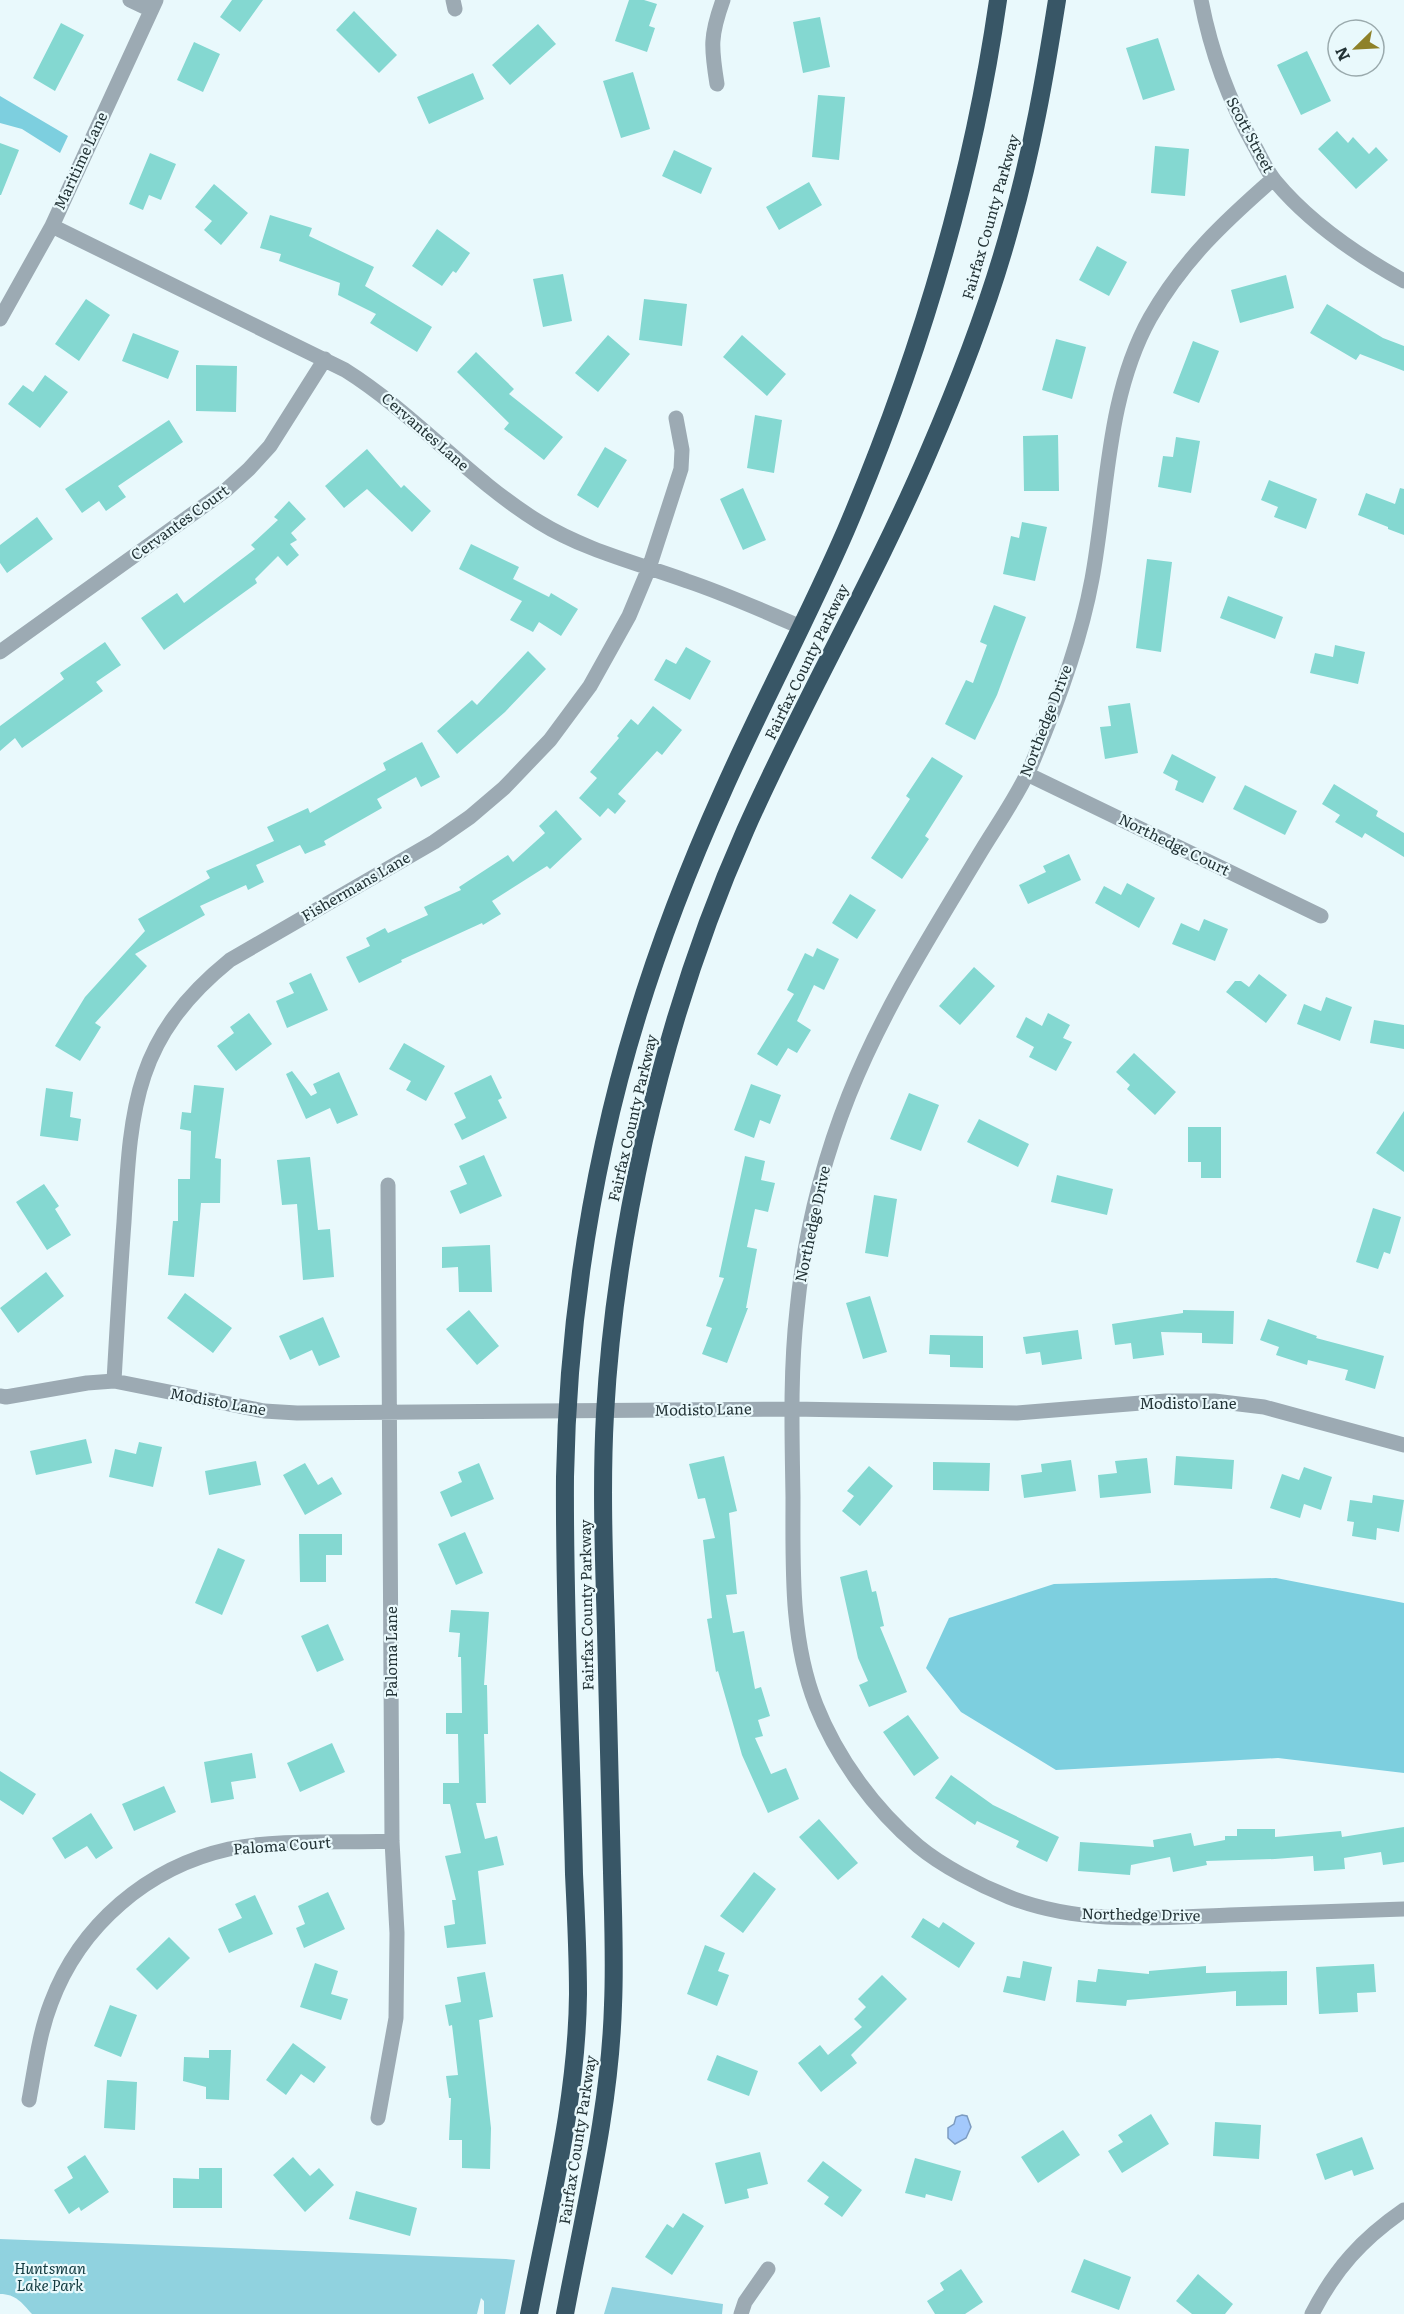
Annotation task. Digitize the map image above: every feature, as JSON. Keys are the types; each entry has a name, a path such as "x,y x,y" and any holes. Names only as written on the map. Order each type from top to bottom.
{"highway":[{"name":"Fairfax County Parkway","path":"529,2314 568,2111 576,2028 578,1984 565,1555 568,1412 576,1306 593,1196 606,1132 629,1042 662,938 723,790 843,536 869,474 930,303 971,150 998,0"},
{"name":"Fairfax County Parkway","path":"565,2314 603,2116 613,2005 603,1512 605,1411 616,1296 631,1202 657,1085 687,983 743,835 927,456 988,298 1011,225 1031,144 1057,0"}],"street":[{"path":"130,0 153,5"},
{"path":"717,84 711,50 723,0"},
{"name":"Scott Street","path":"1201,0 1216,63 1230,99 1273,178 1291,198 1334,235 1373,264 1404,281"},
{"name":"Maritime Lane","path":"0,319 51,225 153,5"},
{"name":"Northedge Drive","path":"1273,178 1198,250 1177,276 1149,320 1138,343 1117,410 1102,515 1083,617 1061,690 1027,774 881,1020 847,1098 828,1154 804,1259 794,1341 792,1409 795,1609 798,1644 806,1677 825,1726 851,1771 878,1806 920,1848 970,1879 1011,1898 1054,1911 1078,1915 1145,1918 1404,1909"},
{"name":"Cervantes Lane","path":"51,225 324,359 371,386 489,487 538,522 602,553 689,581 801,627"},
{"name":"Cervantes Court","path":"0,652 207,503 249,469 284,426 324,359"},
{"name":"Fishermans Lane","path":"114,1381 130,1127 144,1073 167,1027 183,1005 211,975 230,960 434,842 470,817 504,788 550,740 590,687 629,616 649,568 681,469 682,450 676,418"},
{"name":"Northedge Court","path":"1027,774 1321,916"},
{"name":"Paloma Lane","path":"378,2118 396,2018 397,1933 392,1841 388,1185"},
{"name":"Modisto Lane","path":"0,1396 114,1381 264,1411 390,1413 792,1409 1017,1413 1166,1401 1214,1401 1264,1407 1404,1445"},
{"name":"Paloma Court","path":"28,2100 45,2023 66,1968 90,1934 115,1907 142,1887 174,1868 207,1855 231,1849 262,1845 392,1841"},
{"path":"1312,2314 1325,2289 1345,2261 1367,2238 1404,2210"},
{"path":"741,2314 745,2302 768,2269"}],"green space":[{"name":"Huntsman Lake Park","path":"0,2239 515,2260 505,2314 484,2314 484,2301 481,2298 477,2314 32,2314 15,2297 0,2294"},
{"path":"612,2287 723,2304 722,2314 604,2314"}],"shaded area":[{"path":"0,96 68,136 60,153 22,129 0,123"},
{"path":"1276,1578 1404,1603 1404,1773 1278,1758 1056,1770 961,1712 926,1668 949,1618 1054,1584"},
{"path":"967,2116 971,2127 966,2138 955,2144 948,2138 948,2128 954,2124 956,2117"}],"building":[{"path":"232,0 263,0 240,32 220,17"},
{"path":"629,0 644,0 657,4 649,26 655,28 647,52 615,41"},
{"path":"354,11 397,55 379,73 336,30"},
{"path":"820,17 830,67 803,73 793,22"},
{"path":"61,23 84,35 55,91 33,78"},
{"path":"538,24 556,44 510,85 492,65"},
{"path":"1158,38 1175,90 1143,100 1126,48"},
{"path":"194,42 220,54 203,92 177,80"},
{"path":"1307,51 1331,101 1301,115 1277,65"},
{"path":"633,72 650,129 621,138 603,81"},
{"path":"473,73 484,99 429,124 417,97"},
{"path":"818,95 845,97 839,160 812,157"},
{"path":"1337,131 1348,143 1353,137 1369,154 1376,147 1388,160 1356,189 1318,149"},
{"path":"0,143 19,150 1,195 0,195"},
{"path":"1155,146 1189,149 1185,196 1151,193"},
{"path":"674,150 712,168 701,194 662,176"},
{"path":"150,153 176,164 161,200 149,195 143,210 129,204"},
{"path":"809,182 822,205 779,230 766,207"},
{"path":"214,184 248,213 221,245 204,230 212,221 195,207"},
{"path":"270,215 312,228 309,236 374,267 365,286 432,327 417,352 370,323 376,314 338,295 340,283 279,261 281,254 260,248"},
{"path":"437,229 470,253 456,273 453,271 442,286 412,266"},
{"path":"1097,246 1127,262 1109,296 1079,280"},
{"path":"563,274 572,321 543,327 533,279"},
{"path":"1286,275 1294,308 1240,323 1231,290"},
{"path":"86,299 110,315 79,361 55,344"},
{"path":"644,299 687,304 682,346 639,340"},
{"path":"1327,304 1383,338 1404,346 1404,371 1360,354 1356,360 1310,333"},
{"path":"133,333 179,351 168,379 122,361"},
{"path":"608,335 630,354 598,392 575,373"},
{"path":"742,335 786,374 767,396 723,357"},
{"path":"1056,339 1086,347 1072,399 1042,390"},
{"path":"1193,341 1219,351 1199,403 1173,393"},
{"path":"476,352 514,389 509,394 563,437 544,460 504,429 509,423 457,372"},
{"path":"196,365 237,366 236,412 196,411"},
{"path":"45,375 68,392 40,428 8,404 23,385 33,392"},
{"path":"755,415 782,420 774,473 747,468"},
{"path":"169,420 183,442 118,486 126,497 106,511 99,501 82,513 65,489"},
{"path":"1058,435 1059,491 1024,491 1023,436"},
{"path":"1176,437 1200,441 1191,493 1158,487 1163,456 1173,457"},
{"path":"605,447 627,460 598,508 577,495"},
{"path":"367,449 401,488 404,485 431,511 412,532 367,489 344,508 325,486"},
{"path":"1269,480 1317,499 1306,529 1274,517 1278,507 1261,500"},
{"path":"743,488 766,540 743,550 720,499"},
{"path":"1400,488 1404,489 1404,535 1358,515 1366,493 1395,504"},
{"path":"289,501 306,519 291,533 297,540 290,544 299,555 287,566 278,556 255,579 257,583 164,650 141,618 177,593 184,603 255,549 251,545 278,520 274,517"},
{"path":"37,517 53,539 7,573 0,563 0,545"},
{"path":"1022,522 1047,527 1035,581 1003,574 1011,536 1019,538"},
{"path":"471,544 519,567 513,579 549,597 551,593 578,609 561,636 539,622 533,632 510,620 522,601 459,569"},
{"path":"1147,559 1172,562 1161,652 1136,648"},
{"path":"1228,596 1283,617 1275,639 1220,618"},
{"path":"994,605 1026,617 997,695 975,740 945,724 966,680 973,683 987,645 980,642"},
{"path":"105,642 121,665 96,682 103,691 22,748 15,738 0,751 0,726 64,679 60,673"},
{"path":"1335,645 1365,652 1358,684 1310,673 1315,653 1333,657"},
{"path":"686,647 711,661 690,700 654,680 666,659 676,664"},
{"path":"528,651 546,669 505,712 457,754 437,731 472,700 477,705"},
{"path":"1130,703 1138,753 1105,759 1100,727 1111,726 1108,706"},
{"path":"653,706 682,730 662,755 657,751 618,794 626,801 615,814 608,808 600,817 579,798 597,778 590,772 619,738 617,736 631,719 638,725"},
{"path":"422,742 440,777 421,787 416,777 377,799 382,808 324,841 326,845 305,854 300,845 256,865 264,882 248,890 246,885 200,906 205,915 135,954 147,966 95,1023 101,1027 80,1061 55,1046 85,997 145,931 138,919 210,878 206,871 274,841 267,827 308,808 310,813 386,770 383,763"},
{"path":"1172,754 1216,777 1203,803 1175,790 1178,781 1163,773"},
{"path":"932,757 963,776 925,836 929,839 902,879 871,858 910,799 906,796"},
{"path":"1334,784 1378,811 1376,816 1404,833 1404,857 1365,833 1362,838 1335,822 1340,815 1322,804"},
{"path":"1245,785 1297,811 1285,835 1233,809"},
{"path":"556,810 582,839 550,869 547,866 492,901 501,914 483,925 482,923 401,960 402,962 359,983 346,957 370,946 366,938 385,928 388,933 428,915 424,907 461,890 459,887 508,855 513,862 545,833 539,826"},
{"path":"1069,854 1081,880 1028,904 1019,885 1046,872 1043,866"},
{"path":"1127,883 1155,898 1139,928 1095,903 1104,886 1121,895"},
{"path":"850,894 876,910 857,939 832,923"},
{"path":"1204,919 1228,929 1215,961 1172,944 1181,923 1199,931"},
{"path":"817,948 839,959 824,990 814,985 797,1021 811,1030 797,1053 788,1048 777,1066 757,1054 794,994 787,990 805,953 813,957"},
{"path":"974,967 995,986 960,1025 939,1006"},
{"path":"311,973 328,1010 287,1028 276,1001 294,993 289,983"},
{"path":"1259,974 1287,995 1266,1023 1226,992 1235,981 1241,981 1249,987"},
{"path":"1326,997 1352,1007 1340,1041 1297,1024 1304,1004 1321,1011"},
{"path":"249,1013 272,1044 236,1071 217,1046 234,1033 230,1027"},
{"path":"1048,1013 1070,1025 1063,1038 1072,1042 1056,1071 1029,1057 1034,1047 1016,1037 1026,1017 1042,1026"},
{"path":"1374,1020 1404,1025 1404,1049 1370,1043"},
{"path":"404,1043 445,1066 426,1101 406,1090 411,1081 389,1069"},
{"path":"1134,1053 1176,1092 1155,1115 1127,1089 1130,1085 1116,1072"},
{"path":"292,1071 311,1096 317,1093 313,1084 339,1072 358,1115 337,1124 330,1108 306,1119 286,1074"},
{"path":"491,1075 502,1098 498,1100 507,1118 462,1140 454,1124 466,1118 454,1093"},
{"path":"751,1084 781,1095 770,1124 760,1120 754,1138 734,1130"},
{"path":"194,1085 224,1088 215,1158 221,1159 220,1203 201,1203 194,1277 168,1275 173,1221 178,1221 178,1179 190,1179 191,1131 180,1129 182,1112 191,1113"},
{"path":"46,1088 73,1092 70,1117 81,1119 78,1141 40,1136"},
{"path":"909,1093 939,1105 921,1151 890,1139"},
{"path":"1404,1111 1404,1172 1376,1153"},
{"path":"979,1119 1029,1144 1018,1167 967,1142"},
{"path":"1188,1127 1221,1127 1221,1178 1201,1178 1201,1162 1188,1162"},
{"path":"484,1155 502,1196 460,1214 450,1191 467,1184 459,1166"},
{"path":"745,1156 765,1161 761,1180 775,1183 768,1212 755,1209 747,1247 757,1249 746,1308 748,1308 727,1363 702,1354 712,1328 706,1326 724,1278 719,1277"},
{"path":"310,1157 318,1230 330,1229 334,1277 303,1280 297,1204 282,1205 277,1160"},
{"path":"1057,1175 1113,1189 1107,1215 1051,1202"},
{"path":"44,1184 59,1206 55,1209 71,1235 47,1250 16,1202"},
{"path":"874,1195 897,1199 888,1257 865,1253"},
{"path":"1373,1208 1401,1217 1390,1254 1384,1252 1378,1269 1356,1262"},
{"path":"490,1245 492,1292 459,1292 458,1267 442,1268 442,1247"},
{"path":"46,1272 64,1296 18,1333 0,1308"},
{"path":"185,1293 232,1328 213,1353 167,1318"},
{"path":"870,1296 887,1352 863,1359 846,1303"},
{"path":"469,1310 499,1346 477,1365 446,1329"},
{"path":"1183,1310 1234,1311 1233,1344 1202,1343 1202,1333 1161,1332 1164,1355 1133,1359 1131,1343 1115,1345 1112,1324 1183,1313"},
{"path":"323,1317 340,1357 319,1366 312,1350 290,1360 279,1336"},
{"path":"1268,1319 1317,1336 1316,1338 1384,1356 1375,1389 1345,1380 1348,1370 1308,1360 1307,1365 1276,1355 1279,1347 1260,1340"},
{"path":"1078,1330 1082,1359 1042,1365 1040,1352 1026,1354 1023,1337"},
{"path":"930,1335 983,1336 983,1368 950,1367 950,1355 929,1354"},
{"path":"86,1439 92,1463 36,1475 30,1451"},
{"path":"139,1442 162,1447 153,1487 109,1477 115,1449 136,1454"},
{"path":"724,1456 737,1511 729,1513 737,1594 726,1595 733,1633 744,1631 755,1689 761,1687 770,1716 758,1720 763,1736 755,1738 771,1774 786,1768 799,1799 768,1813 742,1755 718,1671 716,1672 707,1619 712,1618 703,1540 715,1538 705,1498 698,1499 689,1464"},
{"path":"1176,1456 1234,1460 1232,1489 1174,1485"},
{"path":"1147,1458 1151,1493 1100,1498 1098,1475 1117,1473 1115,1461"},
{"path":"1071,1460 1076,1491 1024,1498 1021,1475 1042,1472 1041,1464"},
{"path":"256,1461 261,1485 209,1495 205,1471"},
{"path":"933,1462 990,1463 989,1491 933,1490"},
{"path":"305,1463 318,1485 332,1477 342,1494 305,1515 283,1475"},
{"path":"479,1463 494,1499 451,1517 440,1492 462,1482 458,1472"},
{"path":"869,1466 893,1486 860,1526 842,1511 854,1496 847,1491"},
{"path":"1304,1467 1332,1477 1321,1510 1304,1504 1300,1518 1270,1508 1282,1474 1299,1480"},
{"path":"1373,1495 1404,1500 1399,1532 1377,1528 1376,1540 1352,1536 1354,1522 1347,1521 1350,1500 1372,1503"},
{"path":"465,1532 483,1573 456,1585 438,1544"},
{"path":"299,1534 342,1534 342,1555 326,1555 326,1582 300,1582"},
{"path":"218,1548 245,1560 222,1615 195,1603"},
{"path":"867,1570 872,1592 876,1591 884,1626 880,1627 907,1692 869,1707 859,1685 868,1681 858,1658 840,1577"},
{"path":"451,1610 489,1612 484,1685 487,1685 488,1734 484,1734 486,1803 476,1803 485,1839 497,1836 504,1865 478,1871 486,1944 447,1948 444,1926 455,1924 452,1900 456,1900 445,1856 461,1853 450,1804 443,1804 443,1783 459,1783 458,1734 446,1734 446,1713 462,1713 461,1657 458,1657 460,1633 449,1632"},
{"path":"328,1624 344,1660 317,1672 301,1636"},
{"path":"908,1715 939,1758 914,1776 883,1732"},
{"path":"332,1743 345,1772 300,1792 287,1763"},
{"path":"252,1753 256,1778 231,1782 234,1799 211,1803 204,1762"},
{"path":"0,1771 36,1794 23,1815 0,1800"},
{"path":"951,1775 993,1805 1059,1837 1047,1862 1016,1847 1019,1841 977,1821 975,1825 935,1798"},
{"path":"164,1786 176,1812 134,1831 122,1804"},
{"path":"91,1813 113,1848 96,1859 87,1846 65,1859 52,1838"},
{"path":"819,1819 858,1863 838,1880 799,1837"},
{"path":"1404,1827 1404,1862 1383,1865 1381,1852 1344,1858 1345,1869 1314,1871 1313,1856 1206,1861 1207,1865 1173,1872 1170,1857 1131,1865 1130,1875 1078,1871 1080,1842 1154,1847 1153,1840 1191,1833 1194,1846 1225,1840 1225,1836 1237,1836 1237,1829 1275,1829 1275,1837 1341,1831 1342,1837"},
{"path":"754,1872 776,1889 743,1933 720,1916"},
{"path":"328,1892 345,1929 304,1948 296,1928 305,1924 298,1906"},
{"path":"255,1895 273,1934 229,1953 218,1929 242,1918 235,1904"},
{"path":"923,1918 939,1928 943,1922 975,1943 959,1968 911,1937"},
{"path":"169,1937 190,1958 157,1990 136,1969"},
{"path":"705,1945 725,1953 718,1971 729,1975 717,2006 687,1994"},
{"path":"1023,1961 1052,1967 1045,2001 1003,1992 1007,1976 1020,1978"},
{"path":"315,1963 338,1971 331,1994 348,1999 341,2020 300,2007"},
{"path":"1374,1964 1376,1992 1357,1993 1358,2012 1319,2014 1316,1967"},
{"path":"1206,1966 1206,1973 1287,1971 1287,2005 1236,2006 1236,1991 1127,2000 1126,2006 1076,2002 1078,1980 1096,1982 1098,1969 1149,1974 1149,1971"},
{"path":"485,1972 493,2017 479,2020 491,2128 490,2169 462,2168 462,2140 449,2140 451,2098 449,2098 446,2076 458,2075 452,2025 449,2026 445,2005 461,2002 457,1977"},
{"path":"882,1975 907,1999 851,2055 857,2063 821,2092 798,2063 820,2045 828,2055 862,2027 854,2019 866,2007 858,1999"},
{"path":"110,2005 137,2015 121,2057 94,2046"},
{"path":"293,2043 326,2067 314,2083 301,2074 286,2095 266,2080"},
{"path":"209,2050 231,2050 229,2100 206,2099 206,2087 183,2081 184,2057 209,2058"},
{"path":"717,2055 758,2071 749,2096 707,2080"},
{"path":"107,2080 137,2082 135,2130 104,2128"},
{"path":"1151,2114 1169,2144 1122,2173 1108,2151 1123,2142 1118,2135"},
{"path":"1215,2122 1261,2125 1259,2159 1213,2156"},
{"path":"1063,2130 1080,2155 1038,2183 1021,2157"},
{"path":"1362,2137 1374,2169 1354,2176 1352,2170 1325,2180 1316,2154"},
{"path":"760,2152 768,2184 747,2189 749,2198 725,2204 715,2163"},
{"path":"85,2155 109,2192 81,2211 79,2207 69,2214 54,2190 73,2178 67,2167"},
{"path":"293,2157 310,2176 319,2168 334,2185 305,2212 273,2175"},
{"path":"915,2158 961,2171 952,2201 926,2194 925,2198 905,2193"},
{"path":"823,2161 862,2190 842,2217 824,2204 829,2197 807,2181"},
{"path":"199,2168 222,2168 222,2208 173,2208 173,2178 199,2179"},
{"path":"356,2191 417,2208 410,2236 349,2219"},
{"path":"683,2213 704,2226 672,2275 645,2257 667,2224 673,2228"},
{"path":"1084,2259 1131,2277 1119,2310 1071,2292"},
{"path":"961,2269 983,2302 965,2314 935,2314 927,2301 944,2290 940,2283"},
{"path":"1198,2274 1233,2304 1225,2314 1192,2314 1176,2301"}]}
